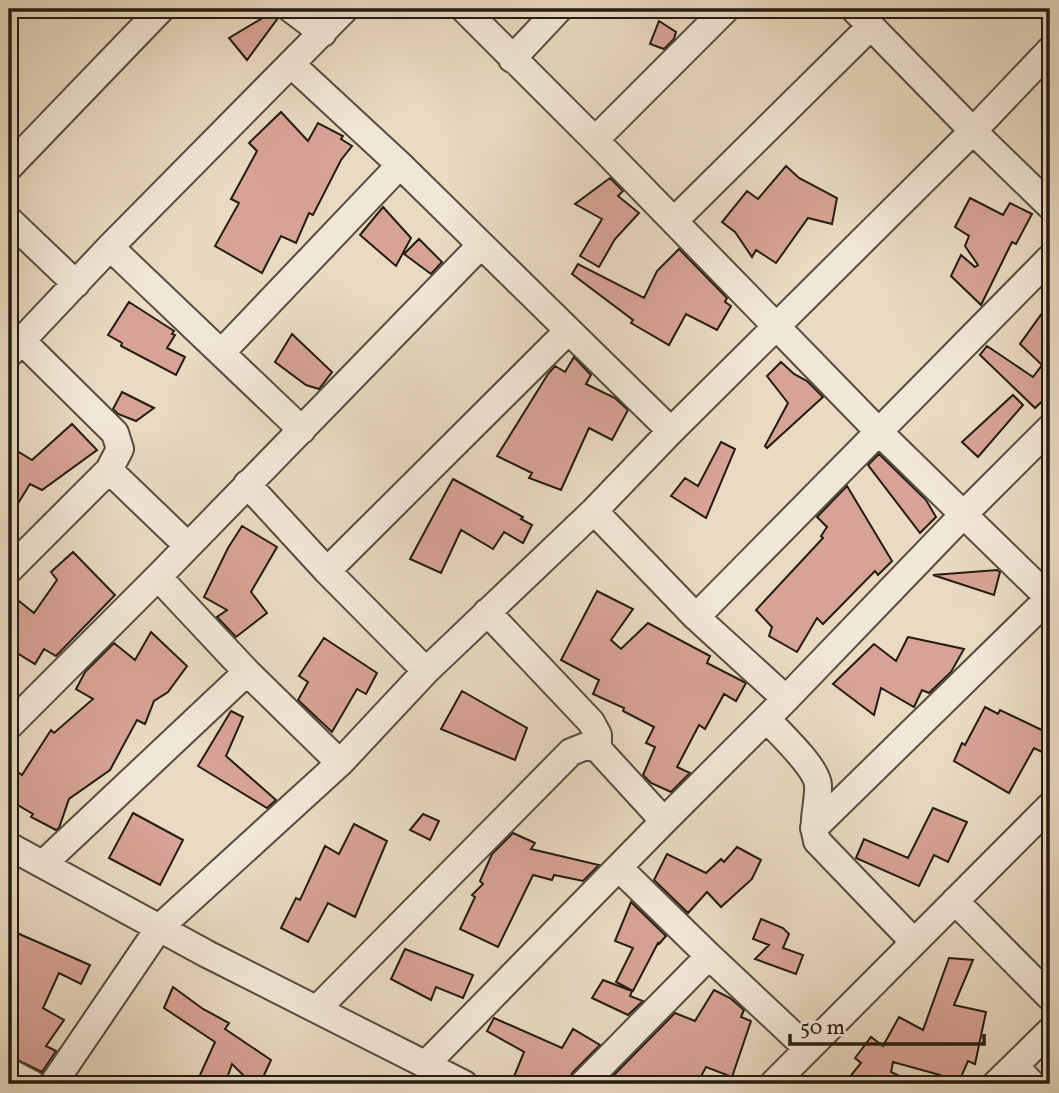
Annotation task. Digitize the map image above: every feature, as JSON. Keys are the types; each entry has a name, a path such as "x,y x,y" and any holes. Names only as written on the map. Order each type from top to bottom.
{"street":[{"path":"15,149 161,9"},
{"path":"291,9 323,33"},
{"path":"9,570 109,470 121,449 116,433 15,347 345,9"},
{"path":"464,9 674,220 879,432 1050,598 814,828"},
{"path":"512,59 559,9"},
{"path":"595,140 726,9"},
{"path":"674,220 862,17 1050,206"},
{"path":"53,1084 159,928 340,763 426,671 594,511 671,430 973,131 1050,50"},
{"path":"291,64 400,165 671,430"},
{"path":"221,353 400,165"},
{"path":"9,220 76,284"},
{"path":"9,726 481,245"},
{"path":"110,247 302,430"},
{"path":"696,617 1050,258"},
{"path":"327,571 568,331"},
{"path":"426,1065 1050,428"},
{"path":"109,470 188,546"},
{"path":"247,484 327,571 426,671"},
{"path":"594,511 696,617 786,699"},
{"path":"158,577 247,672 340,763"},
{"path":"487,612 591,722 598,735 598,749"},
{"path":"43,864 247,672"},
{"path":"767,719 815,773 817,797 814,828 817,841 914,942"},
{"path":"317,1009 571,752 586,747 598,749 664,821"},
{"path":"773,1084 1050,806"},
{"path":"9,846 159,928 464,1084"},
{"path":"619,868 808,1049"},
{"path":"955,901 1050,997"},
{"path":"583,1084 709,956"},
{"path":"996,1084 1024,1075 1050,1031"},
{"path":"9,1073 33,1084"}],"building":[{"path":"276,10 278,18 247,60 229,38"},
{"path":"659,21 676,32 674,39 664,49 650,44"},
{"path":"281,112 308,141 318,123 343,136 341,139 352,146 341,160 313,215 309,213 296,243 281,236 262,273 215,246 239,203 231,199 257,151 249,143"},
{"path":"786,166 799,178 837,198 832,224 808,218 776,263 756,250 752,257 735,232 722,222 747,191 758,199"},
{"path":"610,178 623,191 618,196 639,213 615,239 599,267 580,256 602,219 575,204"},
{"path":"970,198 1003,215 1010,203 1032,214 1016,244 1012,242 981,305 951,276 961,255 975,267 978,265 965,246 969,236 955,227"},
{"path":"383,207 411,238 396,266 360,235"},
{"path":"419,239 442,262 431,274 404,254"},
{"path":"679,249 727,298 725,302 731,306 717,330 686,314 669,345 631,323 633,320 572,274 578,264 644,298 657,271"},
{"path":"129,302 174,331 172,334 175,335 167,348 185,357 176,375 121,346 122,343 108,335"},
{"path":"1050,302 1050,394 1035,408 980,355 987,346 1033,377 1042,365 1020,344"},
{"path":"292,334 332,372 319,389 306,385 275,362"},
{"path":"574,357 591,375 586,384 615,398 628,410 612,440 589,428 561,490 529,478 532,473 497,456 548,374 555,366 565,372"},
{"path":"781,362 823,397 767,448 765,446 788,403 767,376"},
{"path":"122,392 154,408 136,421 118,414 113,409"},
{"path":"1013,395 1023,405 978,457 962,442"},
{"path":"72,424 97,450 42,490 30,484 9,518 9,446 32,460"},
{"path":"721,442 735,449 706,518 671,496 685,478 698,486"},
{"path":"879,454 926,500 936,517 920,533 868,465"},
{"path":"453,479 523,517 521,519 532,525 523,543 504,532 493,549 461,530 441,573 410,559"},
{"path":"847,486 892,561 878,575 875,571 823,624 817,618 797,652 769,636 772,627 756,610 823,538 821,536 827,527 817,517"},
{"path":"242,526 277,547 251,592 267,613 236,637 217,617 227,610 204,597"},
{"path":"73,552 115,595 56,656 44,649 35,664 9,648 9,593 34,613 57,580 51,572"},
{"path":"997,570 1000,572 994,595 933,575"},
{"path":"597,591 633,609 611,640 621,649 648,623 710,656 707,663 746,683 736,701 724,694 705,729 699,725 677,767 690,773 671,792 651,783 643,775 655,747 646,743 654,727 623,711 624,708 593,694 599,680 561,660"},
{"path":"151,632 187,666 168,692 154,701 145,724 137,720 110,770 69,799 59,828 56,830 31,817 33,814 9,800 9,766 22,775 51,730 54,733 93,699 76,689 85,672 114,643 135,660"},
{"path":"908,637 964,649 951,672 929,693 922,690 914,707 881,688 874,715 833,684 874,644 896,661"},
{"path":"324,638 377,673 366,694 357,689 332,732 298,700 308,682 299,676"},
{"path":"462,691 527,728 515,760 441,729"},
{"path":"985,707 998,714 1000,710 1050,734 1050,742 1044,753 1034,748 1009,793 954,761"},
{"path":"231,711 243,717 226,756 276,800 267,808 198,766"},
{"path":"933,808 967,822 948,862 934,855 919,886 856,858 864,839 908,858"},
{"path":"133,813 183,840 160,885 109,858"},
{"path":"423,814 439,821 430,840 410,830"},
{"path":"354,824 387,841 355,917 328,903 308,942 281,928 296,898 300,900 325,846 339,854"},
{"path":"513,833 535,843 531,849 599,865 583,881 554,875 552,880 533,875 498,947 460,929 475,897 472,895 483,884 480,881 492,854"},
{"path":"737,847 761,860 752,879 721,907 707,892 688,913 654,880 667,854 706,873 721,859 724,862"},
{"path":"631,902 666,936 658,943 633,991 616,982 633,948 615,941"},
{"path":"761,919 783,928 789,934 783,948 803,955 796,974 755,959 769,945 753,939"},
{"path":"17,933 90,965 81,984 59,973 43,1008 64,1020 46,1046 56,1051 42,1072 9,1056 9,948"},
{"path":"405,949 473,975 463,998 436,987 431,1000 391,979"},
{"path":"949,958 973,960 954,1005 986,1012 975,1064 968,1061 958,1084 940,1075 893,1062 891,1072 916,1084 844,1084 861,1063 855,1058 871,1037 883,1046 899,1017 923,1030"},
{"path":"603,980 632,991 630,996 643,1001 628,1015 592,998"},
{"path":"173,987 203,1009 229,1023 225,1029 271,1060 260,1084 252,1084 232,1064 225,1084 196,1084 215,1042 164,1008"},
{"path":"714,990 730,998 744,1010 741,1017 751,1021 732,1077 706,1067 697,1084 605,1084 675,1013 695,1021"},
{"path":"494,1018 562,1048 573,1029 600,1045 572,1073 568,1084 511,1084 524,1052 487,1031"}]}
